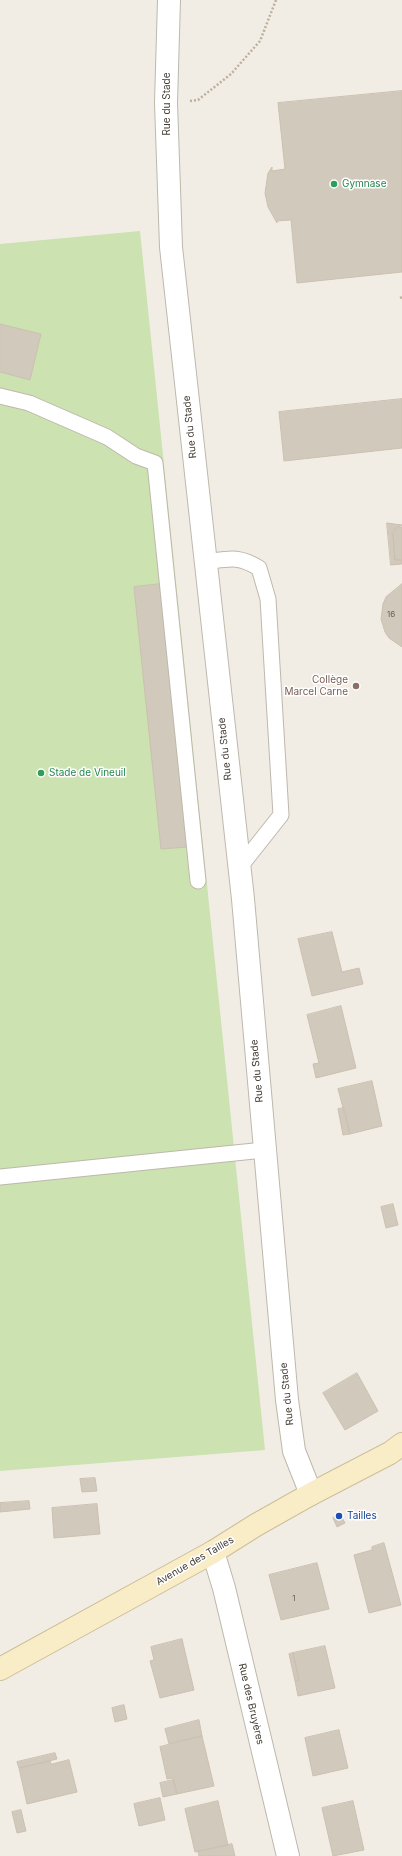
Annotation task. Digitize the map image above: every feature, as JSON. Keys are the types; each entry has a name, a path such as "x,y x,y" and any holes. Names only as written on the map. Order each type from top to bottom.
{"street":[{"name":"Rue du Stade","path":"169,0 166,103 171,247 239,868 287,1400 294,1451 311,1494"},
{"name":"Avenue des Tailles","path":"0,1669 213,1552 256,1525 396,1448"},
{"name":"Rue des Bruyères","path":"213,1552 224,1588 288,1856"}],"lane":[{"path":"0,396 29,403 107,437 136,456 155,463 198,881"},
{"path":"205,562 231,559 245,560 259,568 268,599 281,815 239,868"},
{"path":"0,1177 264,1150"}],"path":[{"path":"166,103 198,100 230,74 260,41 276,0"}],"green space":[{"path":"140,231 265,1450 0,1471 0,244"}],"building":[{"name":"Gymnase","path":"402,91 402,272 297,283 291,220 277,221 277,223 268,207 265,193 268,173 272,167 272,171 285,169 278,103"},
{"path":"0,324 41,334 30,380 0,372"},
{"path":"402,399 402,448 284,461 279,412"},
{"path":"387,523 402,525 396,528 393,534 395,560 402,560 402,564 391,565"},
{"path":"399,527 402,527 402,560 395,560 393,531"},
{"path":"161,584 187,847 161,849 134,587"},
{"path":"402,584 402,647 389,638 385,632 381,619 383,604 386,597"},
{"path":"332,932 342,972 359,968 363,984 312,996 298,939"},
{"path":"341,1006 356,1068 316,1078 313,1064 319,1063 307,1015"},
{"path":"372,1081 382,1126 350,1134 338,1089"},
{"path":"344,1108 350,1134 343,1135 338,1109"},
{"path":"393,1204 398,1225 386,1228 381,1207"},
{"path":"357,1373 378,1411 345,1430 323,1393"},
{"path":"95,1478 97,1491 82,1492 80,1479"},
{"path":"29,1501 30,1509 0,1512 0,1503"},
{"path":"97,1504 100,1534 54,1538 52,1508"},
{"path":"340,1514 345,1523 337,1527 333,1518"},
{"path":"384,1543 401,1605 369,1613 354,1555 372,1550 372,1547"},
{"path":"317,1563 329,1609 281,1620 269,1575"},
{"path":"182,1639 194,1690 160,1698 150,1661 154,1660 151,1647"},
{"path":"325,1646 335,1688 298,1696 295,1681 299,1680 293,1653"},
{"path":"293,1653 299,1680 295,1681 289,1654"},
{"path":"124,1705 127,1719 115,1722 112,1708"},
{"path":"199,1720 202,1736 169,1744 165,1729"},
{"path":"339,1730 348,1768 313,1776 305,1738"},
{"path":"202,1736 214,1786 177,1794 173,1778 167,1779 160,1747"},
{"path":"55,1753 57,1759 19,1768 17,1762"},
{"path":"69,1760 77,1792 27,1804 19,1768 50,1761 51,1764"},
{"path":"173,1780 177,1794 163,1797 160,1783"},
{"path":"160,1798 165,1820 139,1826 134,1804"},
{"path":"218,1801 228,1845 195,1852 185,1809"},
{"path":"353,1801 364,1850 333,1856 322,1808"},
{"path":"21,1810 26,1831 17,1833 12,1812"},
{"path":"232,1844 235,1856 199,1856 198,1852"}],"place":[{"name":"Gymnase","path":"334,184"},
{"name":"Collège Marcel Carne","path":"356,686"},
{"name":"Stade de Vineuil","path":"41,773"},
{"name":"Tailles","path":"339,1516"}]}
